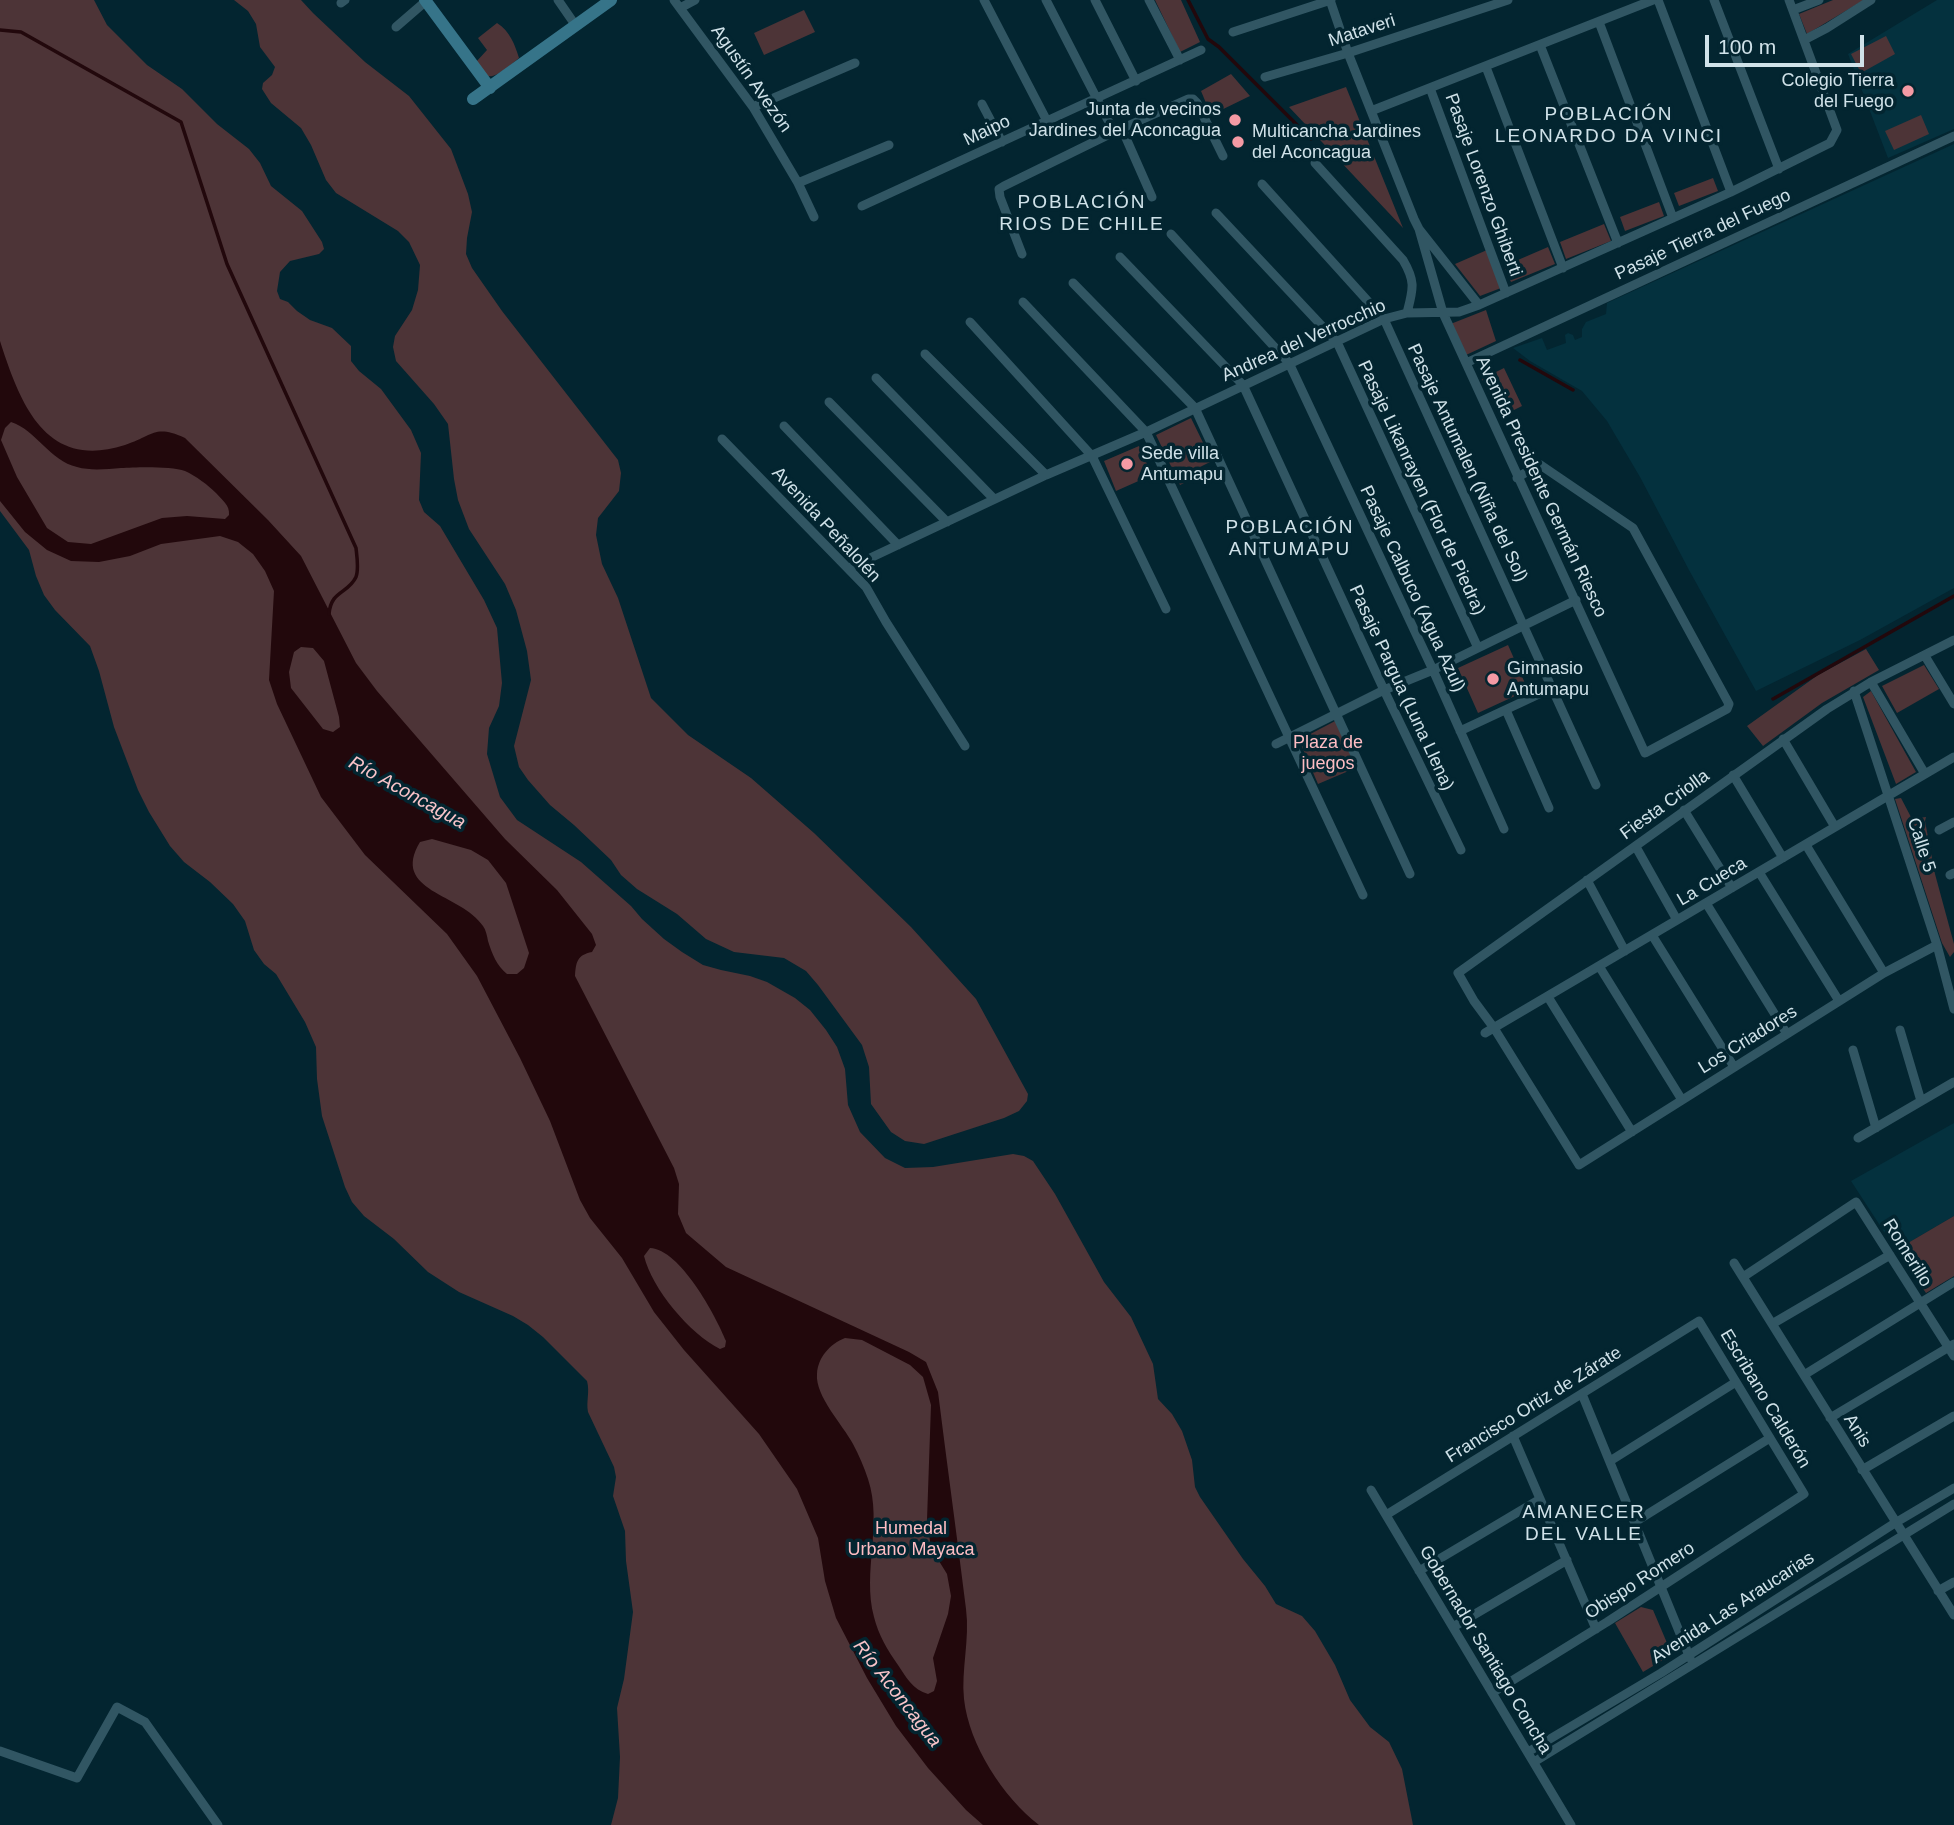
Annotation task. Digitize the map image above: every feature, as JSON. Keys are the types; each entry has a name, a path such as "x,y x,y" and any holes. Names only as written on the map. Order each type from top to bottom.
{"street":[{"path":"558,0 576,26"},
{"path":"473,99 611,0"},
{"path":"677,4 695,0"},
{"path":"984,0 1047,121"},
{"path":"1046,0 1152,197"},
{"path":"1095,0 1136,81"},
{"path":"1149,0 1180,60"},
{"path":"1233,32 1331,0"},
{"name":"Avenida Presidente Germán Riesco","path":"1331,0 1348,53 1413,219 1479,305"},
{"name":"Mataveri","path":"1265,77 1348,53 1508,0"},
{"path":"1371,111 1656,0 1731,192"},
{"path":"1714,0 1779,169"},
{"name":"Andrea del Verrocchio","path":"849,568 1384,319 1407,313 1459,312 1479,305 1731,192 1830,143 1837,130 1789,0"},
{"path":"1793,10 1819,0"},
{"path":"1804,40 1871,0"},
{"path":"396,27 425,1 490,88"},
{"name":"Agustín Avezón","path":"677,4 753,107 798,183 814,217"},
{"path":"1599,22 1673,218"},
{"path":"1540,45 1618,243"},
{"name":"Maipo","path":"862,206 1201,50"},
{"path":"753,107 856,63"},
{"path":"1486,67 1563,268"},
{"name":"Pasaje Lorenzo Ghiberti","path":"1430,88 1506,293"},
{"path":"1022,254 999,197 999,189 1184,100 1193,99 1197,103 1223,156"},
{"path":"982,104 1002,142"},
{"name":"Pasaje Tierra del Fuego","path":"1466,363 1954,136"},
{"path":"798,183 889,145"},
{"path":"1315,163 1403,260 1411,273 1414,287 1407,313"},
{"name":"Pasaje Antumalen (Niña del Sol)","path":"1262,184 1384,319 1596,785"},
{"name":"Pasaje Likanrayen (Flor de Piedra)","path":"1216,213 1336,342 1478,648"},
{"name":"Avenida Presidente Germán Riesco","path":"1419,229 1443,313 1517,478 1645,753 1727,709 1729,704 1633,528 1539,464 1517,478"},
{"name":"Pasaje Calbuco (Agua Azul)","path":"1171,234 1289,363 1433,670 1504,830"},
{"name":"Pasaje Pargua (Luna Llena)","path":"1119,257 1242,385 1461,850"},
{"path":"1073,283 1195,408 1410,874"},
{"path":"1023,302 1146,432 1363,895"},
{"path":"971,322 1092,456 1166,609"},
{"path":"925,354 1046,475"},
{"path":"876,378 994,499"},
{"path":"829,402 947,522"},
{"path":"784,426 898,545"},
{"name":"Avenida Peñalolén","path":"722,439 866,587 965,746"},
{"path":"1276,744 1576,600"},
{"name":"Fiesta Criolla","path":"1494,1028 1458,973 1854,691 1954,640"},
{"path":"1925,656 1954,704"},
{"path":"1871,682 1925,774"},
{"path":"1460,732 1552,688"},
{"name":"Calle 5","path":"1854,691 1937,945 1954,1009"},
{"path":"1506,710 1549,808"},
{"path":"1783,739 1835,827"},
{"name":"La Cueca","path":"1485,1033 1954,757"},
{"path":"1733,775 1783,858"},
{"path":"1684,810 1732,888"},
{"path":"1939,830 1954,822"},
{"path":"1806,845 1884,973"},
{"path":"1636,847 1677,920"},
{"path":"1759,872 1839,1002"},
{"path":"1587,880 1625,951"},
{"path":"1706,904 1787,1034"},
{"path":"1652,935 1734,1068"},
{"name":"Los Criadores","path":"1494,1028 1578,1165 1884,973 1937,945"},
{"path":"1599,966 1682,1100"},
{"path":"1548,997 1632,1132"},
{"path":"1900,1030 1921,1101"},
{"path":"1853,1050 1876,1128"},
{"path":"1858,1138 1954,1082"},
{"name":"Romerillo","path":"1743,1277 1856,1202 1952,1349"},
{"path":"1772,1324 1890,1255"},
{"name":"Anis","path":"1734,1263 1954,1615"},
{"path":"1804,1376 1954,1282"},
{"name":"Escribano Calderón","path":"1699,1321 1804,1494"},
{"name":"Francisco Ortiz de Zárate","path":"1386,1515 1699,1321"},
{"path":"1830,1418 1952,1349"},
{"path":"1609,1461 1736,1382"},
{"path":"1582,1394 1691,1659"},
{"path":"1862,1469 1954,1416"},
{"path":"1513,1436 1596,1629"},
{"path":"1634,1522 1770,1438"},
{"name":"Avenida Las Araucarias","path":"1534,1762 1895,1523 1954,1488"},
{"name":"Gobernador Santiago Concha","path":"1371,1490 1571,1825"},
{"name":"Obispo Romero","path":"1492,1693 1804,1494"},
{"path":"1419,1571 1540,1499"},
{"name":"Avenida Las Araucarias","path":"1528,1752 1954,1504"},
{"path":"1453,1628 1567,1560"},
{"path":"1938,1591 1954,1582"},
{"path":"0,1751 77,1779 117,1707 145,1723 218,1825"}],"shaded area":[{"name":"Colegio Tierra del Fuego","path":"1937,0 1954,0 1954,129 1888,158 1848,54"},
{"path":"1954,144 1954,588 1860,640 1756,691 1607,421 1582,391 1513,348 1542,338 1547,350 1566,343 1565,335 1568,333 1573,335 1575,340 1582,337 1586,322 1606,314 1607,303"},
{"path":"1954,1123 1954,1216 1896,1250 1851,1181"}],"green space":[{"name":"Humedal Urbano Mayaca","path":"0,0 94,0 107,25 147,65 182,89 217,124 249,149 260,163 271,186 302,211 324,249 319,254 290,261 280,272 277,291 280,299 288,302 310,320 332,328 351,346 351,361 381,389 411,430 421,453 419,500 424,512 440,526 484,600 497,628 502,683 499,706 489,728 487,754 500,797 517,820 581,862 664,939 682,952 703,965 767,982 810,1010 837,1047 845,1069 848,1105 860,1132 885,1158 905,1168 933,1167 1013,1154 1033,1161 1055,1194 1104,1282 1131,1317 1153,1364 1158,1399 1172,1414 1182,1431 1192,1460 1195,1487 1200,1497 1276,1604 1302,1616 1315,1631 1335,1665 1350,1700 1370,1727 1389,1742 1402,1769 1413,1825 611,1825 618,1798 620,1757 617,1708 624,1679 633,1612 625,1531 613,1496 616,1477 614,1467 588,1412 587,1381 528,1325 459,1292 428,1272 394,1239 364,1216 352,1202 322,1116 316,1047 305,1022 276,974 254,950 245,921 233,904 184,862 170,846 149,812 114,727 90,646 44,595 29,550 0,511"},
{"path":"234,0 301,0 365,62 409,96 451,149 472,212 466,254 472,268 502,311 618,460 621,473 619,491 598,518 596,535 602,564 618,598 651,698 688,735 751,778 814,833 911,927 976,999 1028,1094 1027,1101 1019,1111 924,1144 905,1141 891,1132 871,1104 869,1067 862,1045 806,971 784,958 734,952 706,939 677,914 637,889 621,875 611,860 550,805 528,780 519,767 514,746 531,680 527,651 516,610 505,584 469,529 458,500 448,424 396,361 393,347 395,336 412,310 418,290 420,265 409,242 398,231 336,193 326,180 301,128 271,103 262,89 263,83 272,75 275,67 260,47 256,24 248,11"},
{"path":"1155,0 1181,0 1200,42 1180,52"},
{"path":"1833,0 1864,0 1807,34 1799,14"},
{"path":"804,10 815,32 764,55 754,33"},
{"path":"497,23 509,34 519,58 499,73 488,76 476,62 487,50 478,38"},
{"path":"1886,36 1895,54 1861,73 1851,54"},
{"path":"1231,74 1250,96 1211,115 1201,91"},
{"path":"1346,87 1403,228 1289,107"},
{"path":"1921,115 1929,134 1894,150 1885,131"},
{"path":"1713,178 1718,191 1679,206 1674,193"},
{"path":"1659,202 1664,216 1625,231 1620,217"},
{"path":"1604,224 1611,241 1566,259 1560,242"},
{"path":"1548,247 1555,264 1511,282 1504,266"},
{"path":"1487,250 1501,288 1480,296 1455,264"},
{"path":"1486,310 1496,341 1466,355 1448,325"},
{"path":"1504,368 1522,406 1500,417 1482,379"},
{"path":"1191,418 1212,461 1192,471 1194,478 1180,485 1156,435"},
{"path":"1139,446 1152,475 1116,491 1104,461"},
{"name":"Gimnasio Antumapu","path":"1508,645 1528,690 1478,713 1458,668"},
{"path":"1866,649 1879,670 1822,703 1763,746 1747,726 1818,675"},
{"path":"1924,665 1939,689 1897,713 1882,686"},
{"path":"1871,691 1916,772 1896,784 1863,697"},
{"name":"Plaza de juegos","path":"1337,720 1358,767 1318,784 1299,740"},
{"path":"1901,798 1912,819 1926,817 1935,874 1954,944 1954,952 1950,957 1942,943 1895,799"},
{"path":"1954,1216 1954,1276 1926,1293 1896,1250"},
{"path":"1641,1607 1653,1610 1670,1650 1668,1657 1643,1672 1615,1623"}],"water":[{"name":"Río Aconcagua","path":"0,341 27,408 40,426 56,440 75,448 97,451 125,445 160,432 185,438 301,556 356,663 377,691 505,839 557,890 592,934 596,945 592,952 578,960 575,976 674,1168 679,1184 678,1214 686,1233 726,1267 926,1362 938,1392 966,1609 963,1688 967,1716 980,1752 990,1769 1013,1800 1039,1825 983,1825 928,1768 896,1726 836,1618 825,1581 818,1538 797,1489 759,1434 654,1312 622,1258 590,1218 580,1200 550,1121 477,976 447,934 365,855 321,797 277,704 269,680 274,591 253,554 238,542 220,536 161,544 130,556 99,562 71,561 47,550 25,532 0,501","holes":["11,422 20,426 59,459 77,467 163,468 185,471 216,493 227,505 229,515 225,519 187,516 162,518 91,544 68,542 47,528 17,477 1,440 5,428","301,647 313,648 324,661 339,717 340,727 333,732 323,729 291,688 289,672 294,652","432,839 471,850 488,860 506,883 529,953 524,968 517,974 507,974 500,967 491,951 484,928 473,915 421,882 414,872 413,859 420,842","650,1248 661,1251 685,1271 714,1316 726,1341 725,1347 720,1349 708,1342 685,1322 664,1296 648,1269 644,1256","845,1338 862,1340 910,1365 923,1377 931,1405 927,1520 931,1548 947,1574 951,1596 948,1614 933,1658 937,1681 934,1691 928,1694 914,1686 904,1674 884,1642 874,1617 870,1583 874,1513 868,1479 855,1448 825,1401 818,1383 820,1362 834,1344"]}],"waterway":[{"path":"1188,0 1208,39 1311,139"},
{"path":"0,30 21,32 181,122 227,264 356,548 356,577 349,587 333,600 329,614"},
{"path":"1520,360 1573,390"},
{"path":"1773,699 1954,596"}],"place":[{"name":"Colegio Tierra del Fuego","path":"1908,91"},
{"name":"Junta de vecinos Jardines del Aconcagua","path":"1235,120"},
{"name":"Multicancha Jardines del Aconcagua","path":"1238,142"},
{"name":"Sede villa Antumapu","path":"1127,464"},
{"name":"Gimnasio Antumapu","path":"1493,679"}],"district":[{"name":"POBLACIÓN LEONARDO DA VINCI","path":"1609,126"},
{"name":"POBLACIÓN RIOS DE CHILE","path":"1082,214"},
{"name":"POBLACIÓN ANTUMAPU","path":"1290,539"},
{"name":"AMANECER DEL VALLE","path":"1584,1524"}]}
